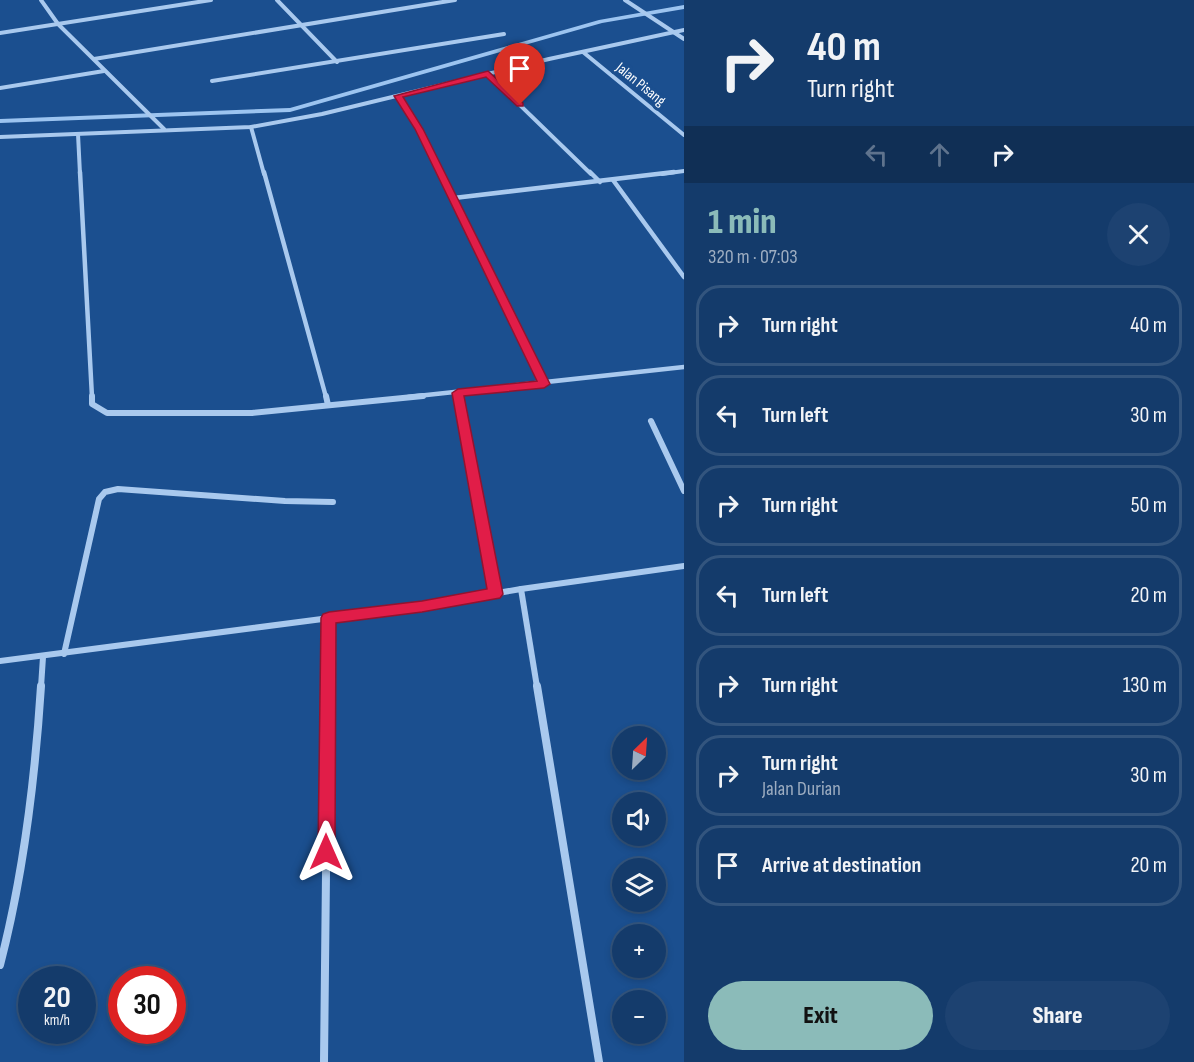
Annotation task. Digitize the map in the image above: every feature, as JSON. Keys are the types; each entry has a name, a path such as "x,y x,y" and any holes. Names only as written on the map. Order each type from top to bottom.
{"street":[{"path":"41,0 58,24 164,129"},
{"path":"0,33 211,0"},
{"path":"277,0 337,63"},
{"path":"94,59 455,0"},
{"path":"625,0 684,39"},
{"path":"0,137 251,127 321,114 684,30"},
{"path":"212,81 337,63 504,34"},
{"name":"Jalan Pisang","path":"583,52 684,135"},
{"path":"0,88 104,71"},
{"path":"488,74 600,182"},
{"path":"398,96 419,129 454,198 544,384"},
{"path":"251,127 328,405"},
{"path":"78,134 92,404 107,413 252,413 544,384 684,367"},
{"path":"454,198 684,171"},
{"path":"613,180 684,277"},
{"path":"458,393 495,594"},
{"path":"651,420 684,491"},
{"path":"64,654 99,500 105,492 118,489 285,501 333,502"},
{"path":"0,660 43,657 422,606 521,589 684,566"},
{"path":"521,589 599,1062"},
{"path":"324,1062 329,618"},
{"path":"0,965 13,921 37,764 43,657"}],"waterway":[{"path":"0,121 290,110 601,21 684,7"}],"route":[{"path":"326,852 329,618 495,594 458,393 544,384 454,198 419,129 398,96 488,74 520,105"}]}
